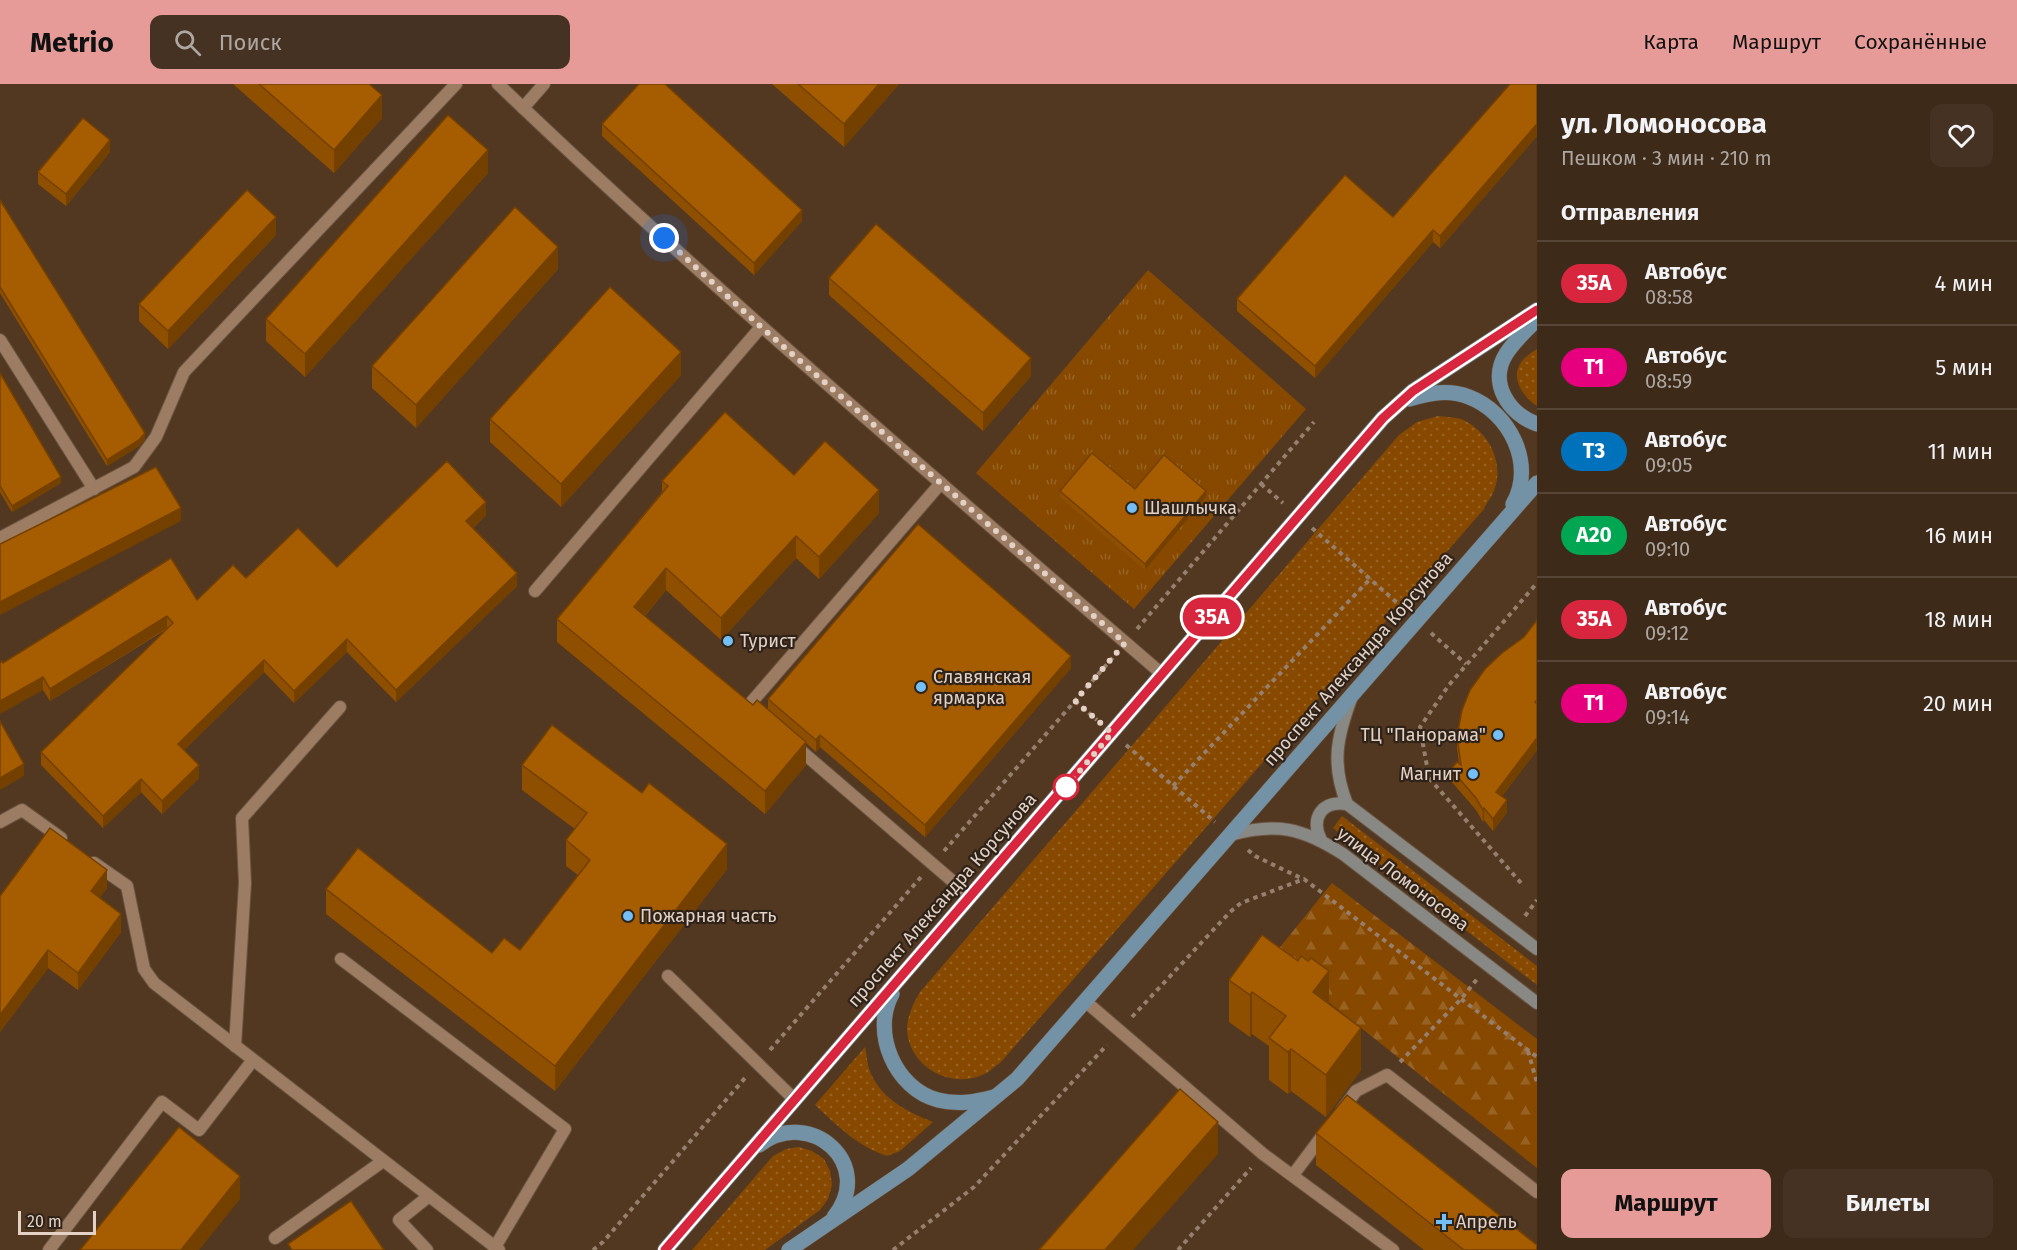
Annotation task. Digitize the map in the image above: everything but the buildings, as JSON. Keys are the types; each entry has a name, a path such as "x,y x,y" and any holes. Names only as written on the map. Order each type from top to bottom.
{"main road":[{"name":"проспект Александра Корсунова","path":"665,1250 1298,516 1394,408 1423,384 1537,310"},
{"path":"1537,319 1506,354 1500,368 1499,382 1502,393 1516,413 1537,424"},
{"path":"1394,408 1406,400 1436,392 1467,396 1494,411 1513,436 1521,466 1518,495 1503,522"},
{"name":"проспект Александра Корсунова","path":"789,1250 908,1169 1007,1089 1537,483"},
{"name":"улица Ломоносова","path":"1352,695 1337,750 1340,788 1347,804 1537,949"},
{"path":"1321,840 1316,825 1319,815 1329,805 1347,804"},
{"name":"улица Ломоносова","path":"1230,835 1251,829 1280,828 1298,831 1321,840 1343,854 1537,1003"},
{"path":"901,978 888,1002 884,1032 892,1061 910,1085 936,1100 966,1104 994,1097 1007,1089"},
{"path":"741,1161 761,1143 781,1134 800,1131 819,1136 834,1147 845,1166 848,1186 843,1206 831,1221"}],"street":[{"path":"0,537 134,467 156,437 184,372 456,84"},
{"path":"498,84 761,327 1162,674"},
{"path":"523,108 544,84"},
{"path":"535,591 761,327"},
{"path":"0,340 94,489"},
{"path":"766,720 749,705 941,483"},
{"path":"235,1046 245,883 242,818 339,707"},
{"path":"784,735 971,897"},
{"path":"0,822 22,810 70,845"},
{"path":"89,859 127,886 144,969 154,983 497,1249 565,1129 341,959"},
{"path":"668,975 794,1099"},
{"path":"1085,1001 1183,1094 1393,1250"},
{"path":"48,1250 162,1102 199,1130 253,1060"},
{"path":"1293,1175 1356,1091 1387,1075 1537,1192"},
{"path":"275,1238 383,1161"},
{"path":"427,1250 399,1220 429,1196"}],"path":[{"path":"593,1250 603,1242 1075,701 1314,422"},
{"path":"1261,484 1466,664"},
{"path":"1173,786 1370,579"},
{"path":"1521,884 1429,778 1420,727 1466,664 1537,583"},
{"path":"1075,701 1255,856 1304,879 1537,1057"},
{"path":"893,1250 974,1187 1236,907 1304,879"},
{"path":"1513,931 1537,900"},
{"path":"1387,1075 1461,999 1487,965"},
{"path":"1528,1050 1537,1083"},
{"path":"1178,1250 1263,1154"}],"green space":[{"path":"1148,270 1306,409 1134,609 976,473"},
{"path":"1537,349 1537,406 1519,386 1517,374 1522,361"},
{"path":"1438,416 1461,419 1470,424 1479,430 1491,447 1497,467 1497,477 1494,491 1484,509 1001,1062 985,1074 970,1079 945,1077 934,1072 915,1055 907,1031 911,1010 920,992 1399,435 1417,422"},
{"path":"1342,816 1537,966 1537,985 1333,828"},
{"path":"1332,883 1537,1039 1537,1168 1272,957"},
{"path":"865,1047 870,1071 882,1091 897,1104 933,1122 900,1151 887,1156 857,1141 815,1105"},
{"path":"799,1147 812,1151 824,1159 830,1171 832,1185 828,1199 820,1210 765,1250 692,1250 773,1156 786,1149"}],"bus line":[{"name":"35А","path":"665,1250 1383,418 1413,391 1537,310"}],"place":[{"name":"Шашлычка","path":"1132,508"},
{"name":"Турист","path":"728,641"},
{"name":"Славянская ярмарка","path":"921,687"},
{"name":"ТЦ \"Панорама\"","path":"1498,735"},
{"name":"Магнит","path":"1473,774"},
{"name":"Пожарная часть","path":"628,916"},
{"name":"Апрель","path":"1444,1222"}],"route":[{"path":"664,238 761,327 1125,643 1075,701 1112,733 1061,793 1066,787"}]}
